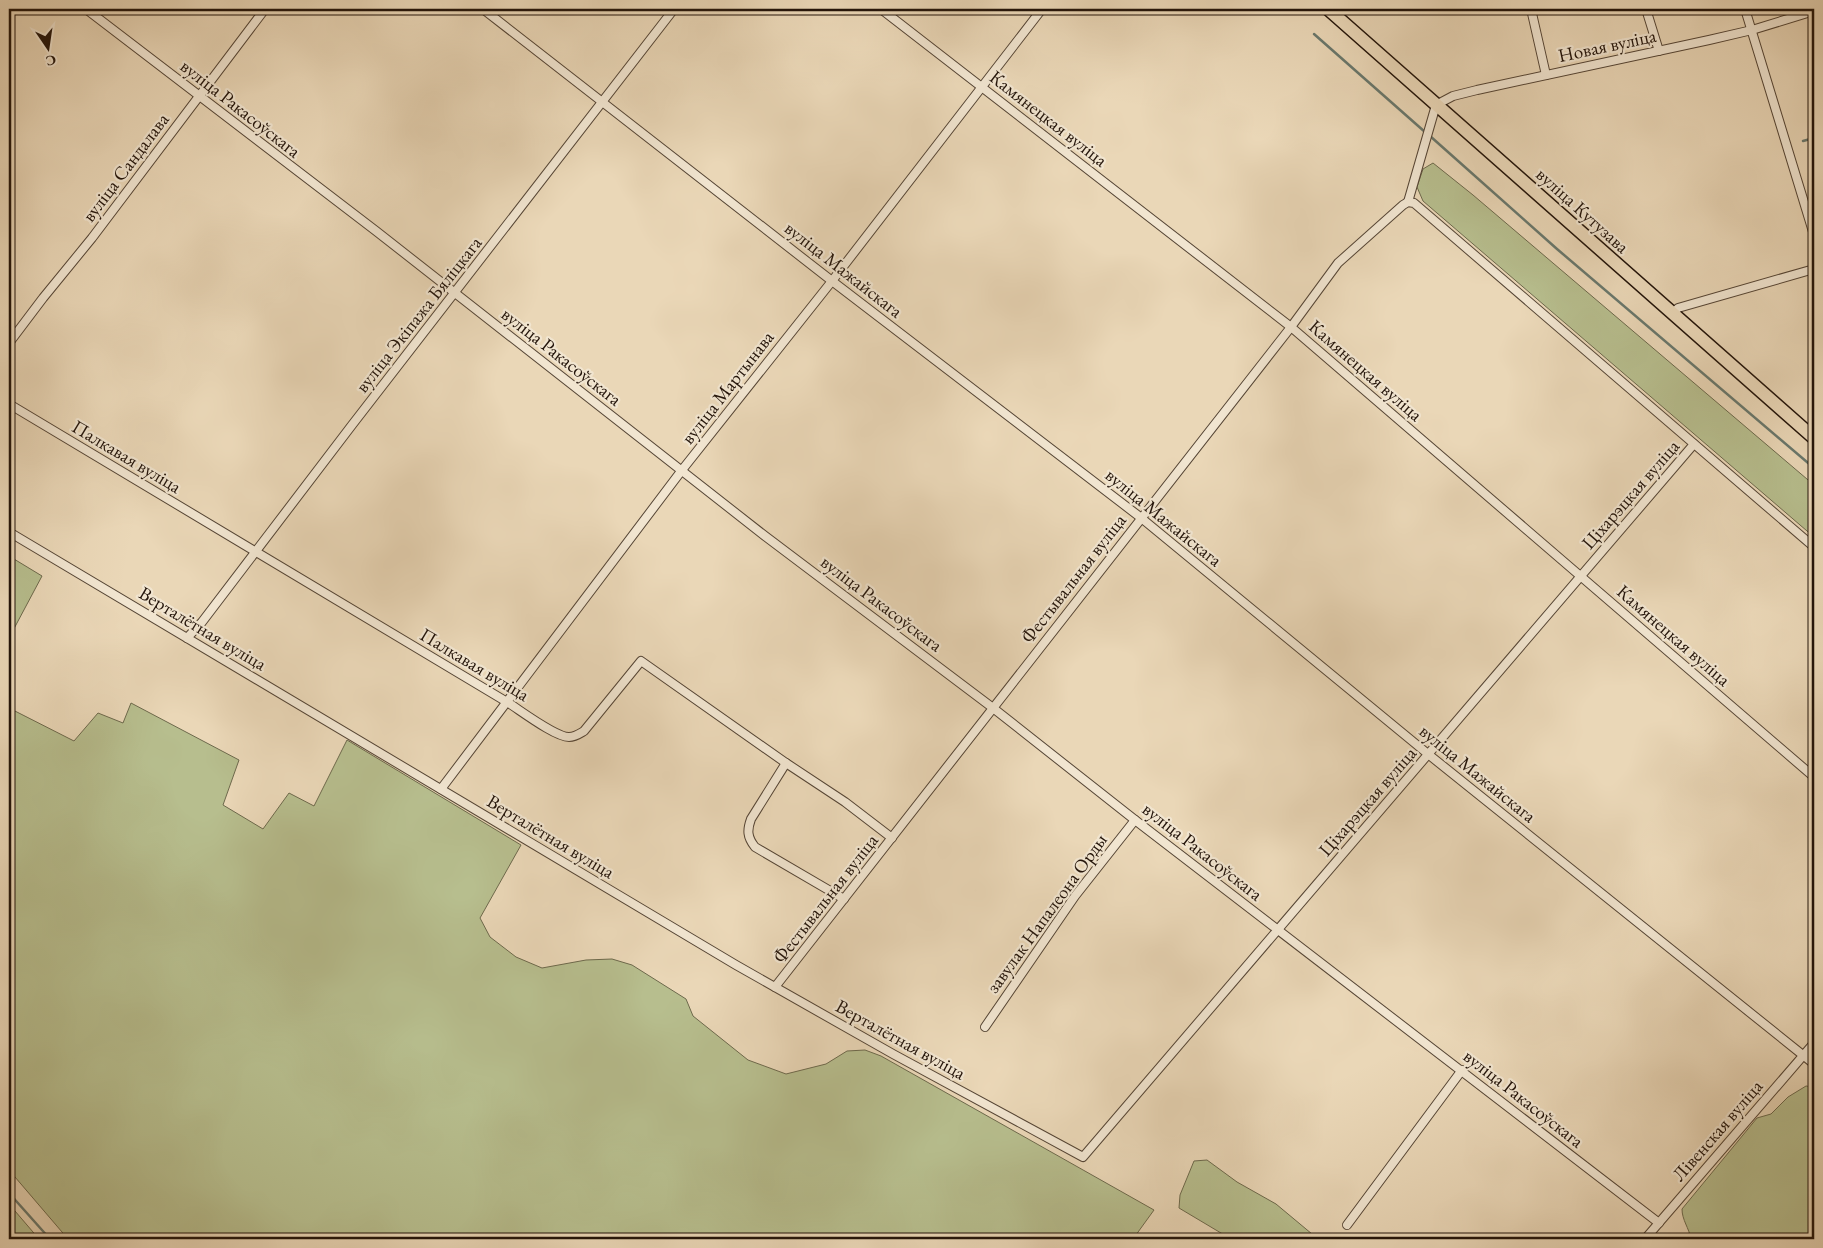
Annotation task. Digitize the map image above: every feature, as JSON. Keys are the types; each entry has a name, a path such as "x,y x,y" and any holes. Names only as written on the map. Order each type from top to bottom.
{"main road":[{"name":"вуліца Кутузава","path":"1328,9 1814,438"}],"street":[{"name":"вуліца Ракасоўскага","path":"86,9 456,293 765,536 994,708 1135,820 1659,1223"},
{"name":"вуліца Сандалава","path":"9,344 43,298 92,238 265,9"},
{"name":"вуліца Мажайскага","path":"483,9 1140,518 1428,754 1814,1064"},
{"name":"вуліца Экіпажа Бяліцкага","path":"187,638 202,622 352,424 456,293 674,9"},
{"name":"Камянецкая вуліца","path":"881,9 1291,327 1814,777"},
{"name":"вуліца Мартынава","path":"441,789 682,470 832,281 1042,9"},
{"path":"1531,9 1546,75"},
{"path":"1646,9 1659,51"},
{"path":"1745,9 1814,235"},
{"name":"Новая вуліца","path":"1436,105 1454,96 1752,30 1814,11"},
{"path":"1436,105 1411,202 1814,547"},
{"name":"Фестывальная вуліца","path":"775,987 1291,327 1338,263 1397,210 1411,202"},
{"path":"1672,314 1678,308 1814,269"},
{"name":"Палкавая вуліца","path":"9,404 556,733 568,737 575,736 584,731 641,661 845,802 892,838"},
{"name":"Ціхарэцкая вуліца","path":"1083,1157 1694,444"},
{"name":"Верталётная вуліца","path":"9,532 775,987 893,1054 1083,1157"},
{"path":"786,763 751,818 748,828 749,836 755,847 844,900"},
{"name":"завулак Напалеона Орды","path":"985,1027 1075,896 1135,820"},
{"name":"Лівенская вуліца","path":"1645,1239 1814,1042"},
{"path":"1348,1225 1462,1070"}],"green space":[{"path":"1433,163 1814,485 1814,537 1423,201 1417,187 1423,169"},
{"path":"9,556 42,576 9,638"},
{"path":"131,703 239,760 223,805 263,829 289,793 314,806 347,740 521,845 480,918 490,937 516,957 542,968 586,960 612,959 632,965 686,999 693,1016 748,1060 786,1074 826,1064 847,1051 865,1050 881,1056 1154,1210 1133,1239 68,1239 9,1170 9,708 74,741 98,713 123,723"},
{"path":"1806,1086 1814,1087 1814,1239 1691,1239 1682,1209 1757,1118 1771,1114 1788,1097"},
{"path":"1207,1160 1237,1182 1276,1204 1318,1239 1231,1239 1179,1208 1180,1195 1194,1161"},
{"path":"9,1204 39,1239 9,1239"}],"waterway":[{"path":"1314,34 1425,132"},
{"path":"1430,136 1557,249 1814,468"},
{"path":"1803,141 1814,138"},
{"path":"9,1193 50,1239"}]}
